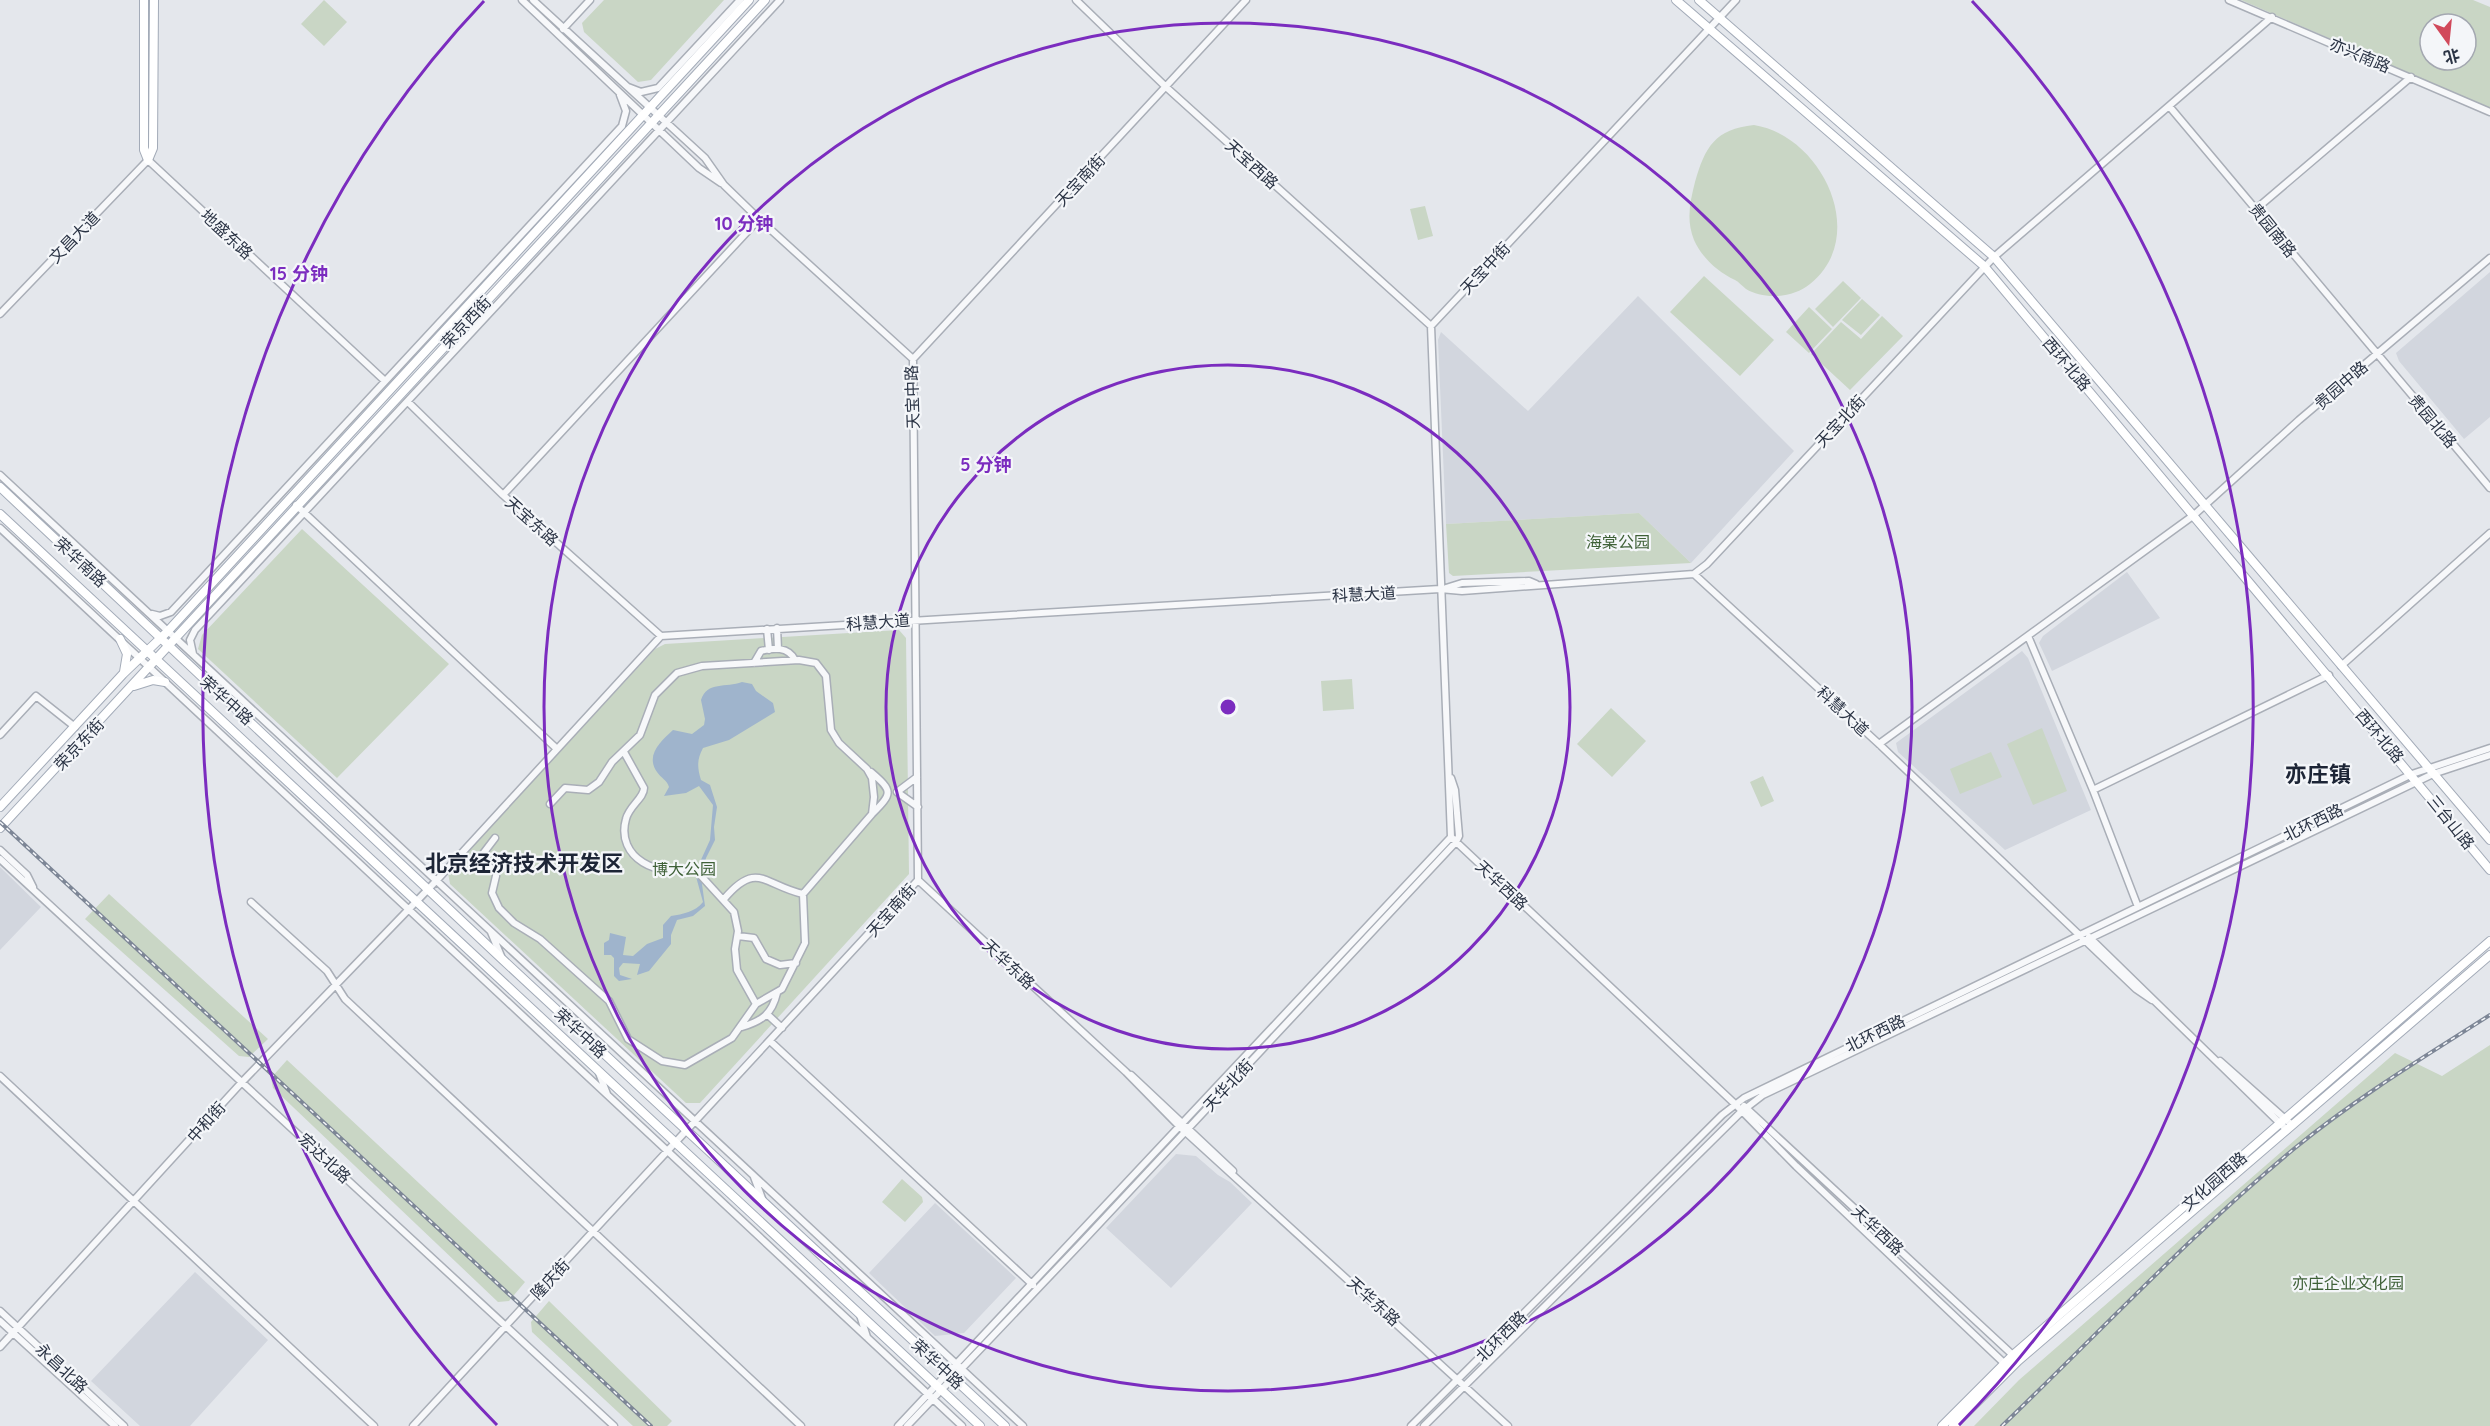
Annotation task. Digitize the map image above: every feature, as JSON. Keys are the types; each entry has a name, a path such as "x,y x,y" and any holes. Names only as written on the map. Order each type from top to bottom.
{"main road":[{"path":"144,0 144,150 148,160"},
{"path":"148,160 153,148 154,0"},
{"name":"荣京西街","path":"147,651 168,631 749,0"},
{"name":"荣京西街","path":"156,659 765,0"},
{"name":"西环北路","path":"1676,0 1984,267 2412,774"},
{"name":"西环北路","path":"1699,0 1994,257 2431,770"},
{"name":"荣华南路","path":"0,488 160,637"},
{"name":"荣华南路","path":"0,514 156,659"},
{"name":"荣华中路","path":"160,637 502,959 1005,1426"},
{"path":"120,639 127,654 123,674"},
{"name":"荣京东街","path":"0,807 147,651"},
{"name":"荣华中路","path":"156,659 980,1426"},
{"name":"荣京东街","path":"0,828 133,687 156,659"},
{"path":"133,687 153,680 165,682"},
{"name":"三台山路","path":"2431,770 2490,840"},
{"name":"三台山路","path":"2412,774 2490,870"},
{"name":"文化园西路","path":"1942,1426 2016,1358 2286,1124 2490,941"},
{"name":"文化园西路","path":"2286,1124 2490,955"},
{"name":"文化园西路","path":"1953,1426 2007,1366"}],"street":[{"name":"天宝中路","path":"522,0 699,168 724,185 912,359 915,620"},
{"name":"天宝中路","path":"533,0 705,158 724,185"},
{"path":"563,29 590,0"},
{"path":"628,87 641,92 658,88 740,0"},
{"path":"193,654 190,640 195,630 780,0"},
{"name":"天宝西路","path":"1076,0 1166,87 1431,326"},
{"name":"天宝南街","path":"912,359 1246,0"},
{"path":"1720,18 1736,0"},
{"name":"亦兴南路","path":"2229,0 2490,112"},
{"name":"天宝北街","path":"1694,574 1707,564 1994,257 2272,17"},
{"name":"天宝中街","path":"1431,326 1720,18"},
{"path":"2256,209 2411,77"},
{"path":"150,614 160,616 171,612 622,126 626,111 620,95"},
{"name":"贵园南路","path":"2169,106 2376,355"},
{"name":"文昌大道","path":"0,315 148,160"},
{"name":"地盛东路","path":"148,160 385,381"},
{"path":"503,495 759,219"},
{"name":"贵园中路","path":"1879,744 2194,515 2490,258"},
{"path":"1431,326 1440,589 1450,775 1448,790 1453,839"},
{"name":"贵园北路","path":"2376,355 2490,488"},
{"name":"天宝东路","path":"408,402 503,495 661,636"},
{"path":"0,475 1023,1426"},
{"path":"296,505 557,749"},
{"path":"0,528 962,1426"},
{"path":"2341,666 2490,533"},
{"path":"64,573 74,596"},
{"name":"科慧大道","path":"661,636 1440,589 1462,591 1694,574 1879,744 2136,989 2152,1000"},
{"name":"天宝南街","path":"687,1131 918,880 915,620"},
{"path":"777,628 778,649"},
{"path":"767,629 769,650"},
{"path":"428,889 661,636"},
{"path":"2028,636 2093,790 2138,907"},
{"path":"754,663 758,654 778,649 791,653 795,660"},
{"path":"550,804 565,788 581,790 594,787 612,762 640,735 655,695 668,679 695,668 795,660 816,663 822,669 827,682 831,730 842,745 886,785 887,799 803,894 805,943 796,963 768,1015 742,1027"},
{"path":"2093,790 2330,675"},
{"path":"236,695 248,718"},
{"path":"0,735 36,696 75,727"},
{"path":"2431,770 2490,748"},
{"path":"624,752 645,788 643,794 629,810 625,824 626,839 632,853 643,864 658,870 676,870 692,866 703,875 711,889 724,898 734,912 738,936 735,949 737,970 756,1004"},
{"path":"2431,770 2490,755"},
{"path":"867,769 874,788 872,814"},
{"name":"北环西路","path":"1411,1426 1735,1104 1756,1091 2412,774 2431,770"},
{"name":"北环西路","path":"1424,1426 1741,1112 1763,1095 2418,781 2431,770"},
{"path":"888,793 897,792 917,777"},
{"path":"897,792 918,807"},
{"path":"334,824 346,849"},
{"path":"495,838 482,855 483,861 494,873 492,893 499,908 514,923 540,939 609,1001 622,1032 636,1046 671,1065 685,1065 732,1038 742,1027 756,1004 781,991"},
{"name":"天华西路","path":"1453,839 1735,1104 2007,1366"},
{"name":"天华北街","path":"930,1396 1453,839"},
{"name":"宏达北路","path":"0,850 27,875 35,890"},
{"name":"宏达北路","path":"0,859 614,1426"},
{"path":"724,898 740,880 749,877 764,879 783,889 803,894"},
{"name":"天华东路","path":"918,880 1185,1127 1227,1162 1238,1178 1508,1426"},
{"name":"中和街","path":"0,1347 242,1082 428,889"},
{"path":"251,902 327,971 345,999 801,1426"},
{"path":"489,929 502,959"},
{"path":"2079,935 2092,938"},
{"path":"738,936 754,938 758,942 761,954 766,959 780,965 796,963"},
{"name":"科慧大道","path":"2092,938 2152,1000 2212,1056 2226,1065 2286,1124"},
{"path":"768,1015 782,1028"},
{"path":"770,1041 1033,1285"},
{"path":"599,1073 608,1097"},
{"path":"0,1076 374,1426"},
{"name":"天华西路","path":"1735,1104 1747,1107 2016,1358"},
{"name":"天华北街","path":"959,1366 1033,1285 1185,1127"},
{"name":"隆庆街","path":"413,1426 687,1131"},
{"path":"753,1175 763,1202"},
{"name":"永昌北路","path":"0,1311 15,1330 115,1426"},
{"path":"860,1315 867,1338"},
{"name":"永昌北路","path":"0,1321 15,1330 124,1426"},
{"path":"898,1426 930,1396"},
{"path":"907,1426 930,1396"},
{"path":"1015,1418 1018,1426"}],"shaded area":[{"path":"2490,272 2490,417 2464,439 2399,361 2396,353"},
{"path":"1638,296 1794,451 1691,563 1639,513 1446,524 1438,340 1441,332 1528,411"},
{"path":"2127,572 2160,618 2052,671 2039,643 2043,636"},
{"path":"2022,651 2028,658 2091,810 2005,850 1898,752 1896,743"},
{"path":"0,867 41,907 0,950"},
{"path":"1176,1154 1196,1156 1230,1182 1252,1203 1171,1288 1106,1228"},
{"path":"935,1203 1016,1278 964,1333 935,1336 869,1273"},
{"path":"195,1272 268,1340 190,1426 140,1426 91,1381"}],"green space":[{"path":"324,0 347,22 324,46 301,24"},
{"path":"604,0 724,0 651,80 638,82 584,32 582,23"},
{"path":"2241,0 2473,0 2490,7 2490,108"},
{"path":"1754,125 1778,133 1800,148 1817,167 1830,191 1837,215 1836,240 1828,264 1810,284 1787,295 1770,296 1753,293 1723,273 1701,253 1690,225 1693,189 1708,150 1714,142 1730,131"},
{"path":"1425,206 1433,236 1418,240 1410,209"},
{"path":"1704,276 1774,340 1740,376 1670,312"},
{"path":"1843,281 1861,298 1833,327 1815,309"},
{"path":"1862,299 1880,315 1861,335 1842,320"},
{"path":"1809,307 1832,329 1809,353 1786,332"},
{"path":"1882,316 1903,336 1850,390 1811,354 1841,322 1861,339"},
{"name":"海棠公园","path":"1639,513 1691,563 1453,576 1449,573 1446,524"},
{"path":"302,529 449,664 337,778 198,649 202,635"},
{"name":"博大公园","path":"899,630 906,638 909,874 700,1103 686,1103 450,884 448,873 655,649 665,644"},
{"path":"1352,679 1354,709 1323,711 1321,681"},
{"path":"1611,708 1646,741 1612,777 1577,744"},
{"path":"2042,728 2067,791 2033,805 2007,744"},
{"path":"1991,752 2002,777 1960,794 1950,769"},
{"path":"1763,776 1774,801 1761,807 1750,782"},
{"path":"109,894 268,1039 249,1057 239,1056 85,919"},
{"name":"亦庄企业文化园","path":"2490,1045 2490,1426 1974,1426 2019,1380 2395,1053 2442,1076"},
{"path":"287,1060 525,1282 509,1301 498,1302 273,1088 271,1078"},
{"path":"902,1179 922,1197 923,1202 905,1222 882,1202"},
{"path":"549,1301 672,1421 667,1426 633,1426 532,1332 531,1322"}],"water":[{"path":"742,682 752,684 756,691 773,703 775,712 729,740 703,748 700,756 698,767 701,780 710,785 717,807 715,840 706,858 701,877 705,906 693,916 677,920 671,935 671,944 649,971 637,975 640,964 623,963 619,968 620,975 632,979 619,981 614,976 614,958 611,955 604,955 604,943 609,940 610,933 626,937 623,955 633,956 647,944 663,938 663,925 671,916 693,910 703,902 695,873 710,840 713,805 699,786 686,793 664,796 669,787 654,766 656,749 673,730 692,734 704,725 701,700 708,690"}],"railway":[{"path":"0,822 651,1426"},
{"path":"2002,1426 2219,1214 2295,1148 2366,1095 2490,1015"}],"district":[{"name":"亦庄镇","path":"2318,774"},
{"name":"北京经济技术开发区","path":"524,863"}]}
